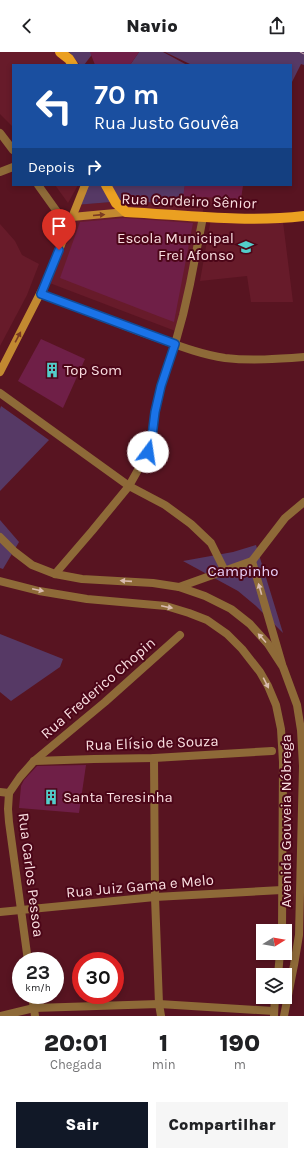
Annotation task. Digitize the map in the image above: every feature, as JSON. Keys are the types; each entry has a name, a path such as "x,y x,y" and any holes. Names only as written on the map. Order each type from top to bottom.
{"main road":[{"path":"60,52 72,64"},
{"path":"0,372 41,294 85,186"},
{"path":"107,186 116,203 126,212"},
{"name":"Rua Cordeiro Sênior","path":"72,217 126,212 264,219 304,216"}],"street":[{"path":"0,133 12,149"},
{"path":"0,172 12,167"},
{"path":"39,186 68,227"},
{"path":"55,574 129,486 148,452 161,386 175,344 190,284 202,217"},
{"path":"41,294 205,354 225,358 253,360 304,356"},
{"path":"0,393 129,486 165,505 191,524 211,543 225,571"},
{"path":"179,587 252,561 285,518 304,502"},
{"name":"Avenida Gouveia Nóbrega","path":"0,537 15,552 32,565 55,574 82,578 152,583 179,587 206,596 231,609 250,624 268,644 283,667 297,705 302,730 303,766 299,935 284,1016"},
{"path":"252,561 283,667"},
{"name":"Avenida Gouveia Nóbrega","path":"0,581 39,591 87,599 166,606 207,620 227,634 242,649 260,672 268,686 276,705 281,729 284,762 282,924"},
{"name":"Rua Frederico Chopin","path":"9,793 34,761 105,702 180,635"},
{"name":"Rua Elísio de Souza","path":"34,761 94,758 154,758 272,751"},
{"path":"154,758 155,897 159,1004 161,1016"},
{"path":"0,792 9,793"},
{"name":"Rua Carlos Pessoa","path":"9,793 9,822 27,952"},
{"name":"Rua Juiz Gama e Melo","path":"0,912 155,897 282,890"},
{"path":"1,1016 34,1012 159,1004 274,1014 275,1004"}],"shaded area":[{"path":"0,52 69,52 79,64 12,64 12,126 0,114"},
{"path":"56,186 77,186 68,203"},
{"path":"185,186 243,186 240,206 204,205 190,284 178,332 47,282 73,205 124,201 183,204"},
{"name":"Escola Municipal Frei Afonso","path":"282,214 293,302 251,302 247,276 200,281 211,218"},
{"path":"0,224 15,241 22,255 39,264 27,295 0,346"}],"green space":[{"path":"69,52 94,52 85,64 79,64"},
{"path":"139,52 163,52 185,64 131,64"},
{"path":"165,52 304,52 304,65 301,64 292,82 292,64 190,64"},
{"path":"83,186 185,186 183,204 124,201 75,205"},
{"path":"1,406 49,440 0,491 0,409"},
{"path":"0,520 19,542 3,569 0,568"},
{"name":"Campinho","path":"256,545 283,633 256,606 238,591 183,561 233,552"},
{"path":"0,634 63,659 60,667 11,701 0,692"}],"building":[{"path":"90,52 139,52 131,64 95,64"},
{"path":"185,186 243,186 241,199 183,196"},
{"path":"124,218 193,223 174,322 60,278 80,222"},
{"name":"Top Som","path":"41,339 85,359 63,408 18,381"},
{"name":"Santa Teresinha","path":"86,765 79,813 19,808 21,786 24,780 37,766"}],"tram line":[{"path":"300,52 304,54"}],"place":[{"name":"Escola Municipal Frei Afonso","path":"246,247"},
{"name":"Top Som","path":"52,370"},
{"name":"Santa Teresinha","path":"51,797"}],"route":[{"path":"59,250 41,294 175,344 161,386 148,452"}]}
